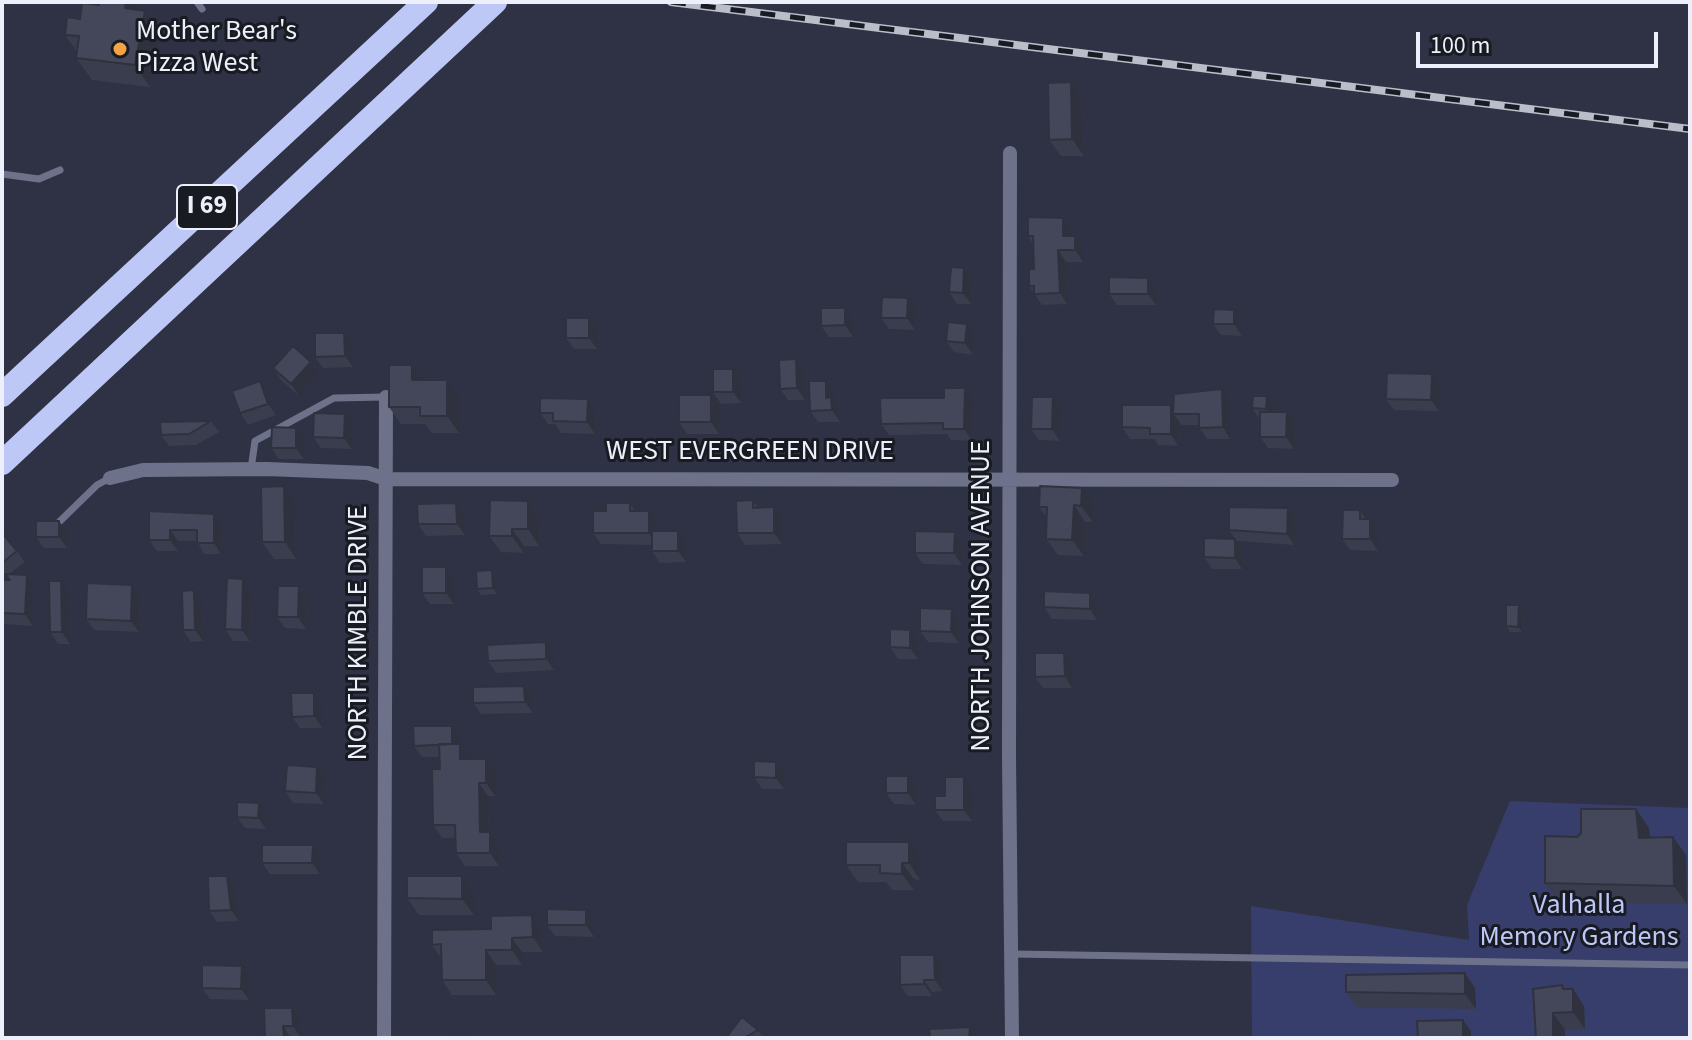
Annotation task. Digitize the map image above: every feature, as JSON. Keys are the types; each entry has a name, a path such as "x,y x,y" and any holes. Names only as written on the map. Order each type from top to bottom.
{"highway":[{"name":"I 69","path":"2,463 495,2"},
{"name":"I 69","path":"2,395 418,10"}],"street":[{"name":"NORTH JOHNSON AVENUE","path":"1010,153 1012,1038"},
{"name":"NORTH KIMBLE DRIVE","path":"384,1038 386,397"},
{"name":"WEST EVERGREEN DRIVE","path":"110,478 143,470 251,469 368,473 386,479 1392,480"}],"lane":[{"path":"2,174 39,179 60,170"},
{"name":"NORTH KIMBLE DRIVE","path":"251,469 255,441 334,398 386,397"},
{"path":"54,527 97,485 110,478"},
{"path":"1011,954 1506,965 1690,965"}],"green space":[{"name":"Valhalla Memory Gardens","path":"1510,801 1690,808 1690,1038 1252,1038 1251,906 1469,940 1467,905"}],"building":[{"path":"99,2 126,2 125,8 145,11 135,65 76,58 79,36 65,35 67,17 80,19 82,3 99,5"},
{"path":"1071,82 1072,139 1049,140 1048,83"},
{"path":"1028,217 1063,218 1063,236 1075,236 1075,250 1058,250 1060,293 1034,294 1034,286 1029,286 1029,269 1034,269 1033,236 1028,236"},
{"path":"951,267 964,268 963,293 949,292"},
{"path":"1109,277 1148,278 1148,294 1109,294"},
{"path":"882,297 908,298 907,318 881,318"},
{"path":"821,308 845,308 845,325 821,326"},
{"path":"1214,309 1234,310 1234,324 1213,324"},
{"path":"566,318 589,318 589,338 566,338"},
{"path":"948,322 967,324 965,343 946,341"},
{"path":"315,333 344,333 345,356 315,357"},
{"path":"293,346 311,362 291,384 273,368"},
{"path":"796,359 797,388 780,389 779,360"},
{"path":"389,365 412,365 412,380 447,380 447,416 420,416 420,407 389,407"},
{"path":"713,369 733,369 733,392 713,392"},
{"path":"1387,373 1432,374 1431,400 1386,399"},
{"path":"260,381 268,404 240,413 232,391"},
{"path":"809,381 826,381 826,398 831,397 832,410 810,411"},
{"path":"944,388 965,388 964,429 943,429 943,423 881,424 880,398 944,398"},
{"path":"1222,389 1223,427 1199,428 1199,414 1173,414 1174,394"},
{"path":"679,395 711,395 711,422 679,422"},
{"path":"1253,396 1267,396 1266,409 1252,408"},
{"path":"1032,397 1053,397 1052,429 1031,429"},
{"path":"540,398 588,399 587,422 553,421 553,413 540,413"},
{"path":"1122,405 1171,405 1171,434 1150,434 1150,428 1122,427"},
{"path":"1260,412 1287,412 1286,437 1260,437"},
{"path":"314,413 345,414 344,438 313,437"},
{"path":"211,421 189,434 161,435 160,422"},
{"path":"272,427 296,428 296,448 271,448"},
{"path":"284,486 285,542 262,542 261,487"},
{"path":"1040,486 1082,488 1081,506 1074,505 1072,540 1046,539 1047,507 1039,507"},
{"path":"490,500 528,501 528,529 512,529 512,536 489,536"},
{"path":"753,500 753,508 774,507 774,533 737,533 736,501"},
{"path":"456,503 457,524 418,524 417,504"},
{"path":"606,503 630,503 630,511 649,511 649,533 593,533 593,511 606,511"},
{"path":"1229,507 1288,508 1287,534 1229,530"},
{"path":"1343,510 1360,510 1360,519 1370,519 1370,539 1342,539"},
{"path":"149,511 214,514 214,543 197,543 197,530 170,530 170,540 149,540"},
{"path":"36,521 59,521 59,537 36,537"},
{"path":"652,531 678,531 678,551 652,551"},
{"path":"915,531 955,532 954,553 915,553"},
{"path":"2,535 17,551 2,563"},
{"path":"1204,538 1235,539 1235,558 1204,557"},
{"path":"422,567 446,567 446,593 422,593"},
{"path":"492,570 493,588 477,589 476,571"},
{"path":"5,574 27,575 25,614 2,613 2,580 10,580"},
{"path":"227,578 243,579 242,630 225,629"},
{"path":"49,581 61,581 62,632 50,632"},
{"path":"87,583 132,585 131,621 86,619"},
{"path":"278,586 299,586 298,617 277,617"},
{"path":"194,590 195,630 183,630 182,591"},
{"path":"1044,591 1090,593 1090,609 1044,607"},
{"path":"1506,605 1519,605 1518,627 1506,626"},
{"path":"920,608 952,609 951,632 920,631"},
{"path":"890,629 910,630 910,648 890,647"},
{"path":"546,642 546,659 488,661 487,645"},
{"path":"1035,653 1064,653 1065,676 1035,677"},
{"path":"524,686 525,702 473,703 473,687"},
{"path":"291,693 314,693 314,716 292,717"},
{"path":"413,726 452,726 452,744 414,746"},
{"path":"439,744 460,744 460,759 486,759 486,783 479,783 480,832 490,832 490,853 456,853 455,825 433,825 432,769 440,769"},
{"path":"754,761 776,762 776,778 754,777"},
{"path":"287,765 317,767 316,793 285,791"},
{"path":"886,776 908,776 908,793 886,793"},
{"path":"945,777 964,777 964,810 935,810 935,796 945,796"},
{"path":"237,802 259,803 258,818 237,817"},
{"path":"1581,809 1636,809 1639,838 1673,837 1674,886 1545,883 1545,836 1577,837 1581,833"},
{"path":"846,842 909,842 909,863 902,863 902,874 880,873 880,865 846,865"},
{"path":"262,845 313,845 312,863 262,863"},
{"path":"208,876 227,876 231,910 209,911"},
{"path":"407,876 462,876 462,899 407,898"},
{"path":"547,909 586,910 586,925 547,925"},
{"path":"532,915 533,937 512,938 512,950 486,950 486,980 442,980 441,944 432,945 432,930 491,929 491,916"},
{"path":"900,955 934,955 935,980 924,980 924,984 900,985"},
{"path":"202,965 242,966 241,989 202,988"},
{"path":"1465,973 1465,994 1346,992 1346,975"},
{"path":"1562,985 1563,989 1573,989 1573,1012 1553,1013 1553,1038 1536,1038 1533,989"},
{"path":"264,1008 292,1008 293,1026 283,1026 284,1038 265,1038"},
{"path":"742,1017 758,1030 744,1038 726,1038"},
{"path":"1463,1020 1463,1037 1418,1038 1417,1021"},
{"path":"970,1027 969,1038 930,1038 929,1029"}],"railway":[{"path":"671,2 1690,129"}],"place":[{"name":"Mother Bear's Pizza West","path":"120,49"}]}
